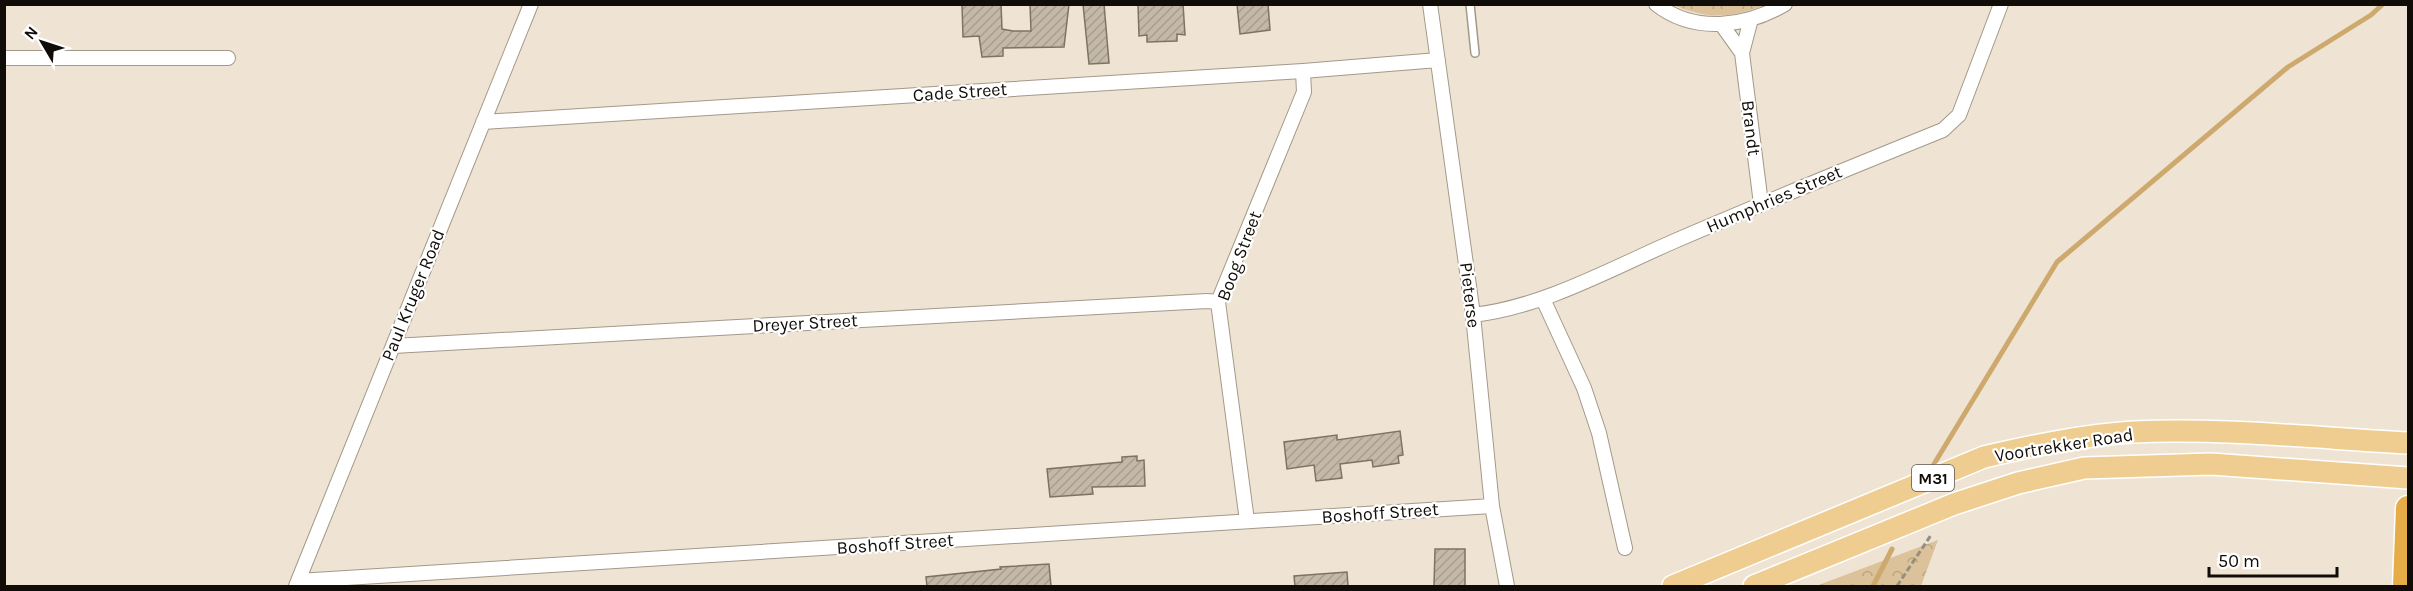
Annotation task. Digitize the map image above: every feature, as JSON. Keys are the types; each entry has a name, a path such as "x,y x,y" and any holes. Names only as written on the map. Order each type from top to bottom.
{"highway":[{"path":"2405,586 2409,508"}],"main road":[{"name":"Voortrekker Road","path":"1673,586 1984,458 2034,446 2131,432 2209,432 2409,443"},
{"name":"Voortrekker Road","path":"1754,586 1954,504 2018,483 2084,468 2211,464 2409,478"}],"street":[{"name":"Paul Kruger Road","path":"297,584 531,4"},
{"name":"Pieterse","path":"1430,4 1473,315 1492,506 1507,586"},
{"path":"1656,4 1695,23 1722,25 1767,15 1785,4"},
{"name":"Humphries Street","path":"1473,315 1500,312 1543,298 1950,125 1959,115 2001,4"},
{"name":"Brandt","path":"1751,19 1742,52 1761,204"},
{"name":"Brandt","path":"1722,25 1742,52"},
{"path":"4,58 228,58"},
{"name":"Cade Street","path":"483,122 1303,71 1438,60"},
{"name":"Boog Street","path":"1247,521 1218,302 1304,92 1303,71"},
{"path":"1543,298 1584,388 1599,432 1625,548"},
{"name":"Dreyer Street","path":"393,346 1195,301 1218,302"},
{"name":"Boshoff Street","path":"297,584 1492,506"}],"lane":[{"path":"1470,4 1475,53"}],"path":[{"path":"1897,586 1935,528"}],"green space":[{"path":"1673,5 1768,5 1720,16 1699,13"},
{"path":"1938,540 1921,586 1816,586"}],"building":[{"path":"962,4 1001,4 1002,29 1031,31 1030,4 1069,4 1064,47 1003,48 1003,56 982,57 979,36 963,37"},
{"path":"1083,4 1104,4 1109,63 1089,64"},
{"path":"1138,4 1183,4 1185,35 1177,34 1177,41 1147,42 1147,35 1139,36"},
{"path":"1237,4 1268,4 1270,30 1240,34"},
{"path":"1400,431 1403,455 1398,456 1399,463 1373,467 1372,460 1340,464 1342,478 1316,481 1314,465 1287,469 1284,442 1337,435 1337,440"},
{"path":"1137,456 1137,461 1144,460 1145,486 1092,487 1093,494 1050,497 1047,469 1122,462 1122,457"},
{"path":"1435,549 1465,549 1465,586 1434,586"},
{"path":"1049,564 1051,586 927,586 926,577 1001,569 1000,567"},
{"path":"1347,572 1348,586 1295,586 1294,576"}],"waterway":[{"path":"1934,464 2057,262 2288,67 2371,15 2383,4"},
{"path":"1873,586 1892,549"}]}
